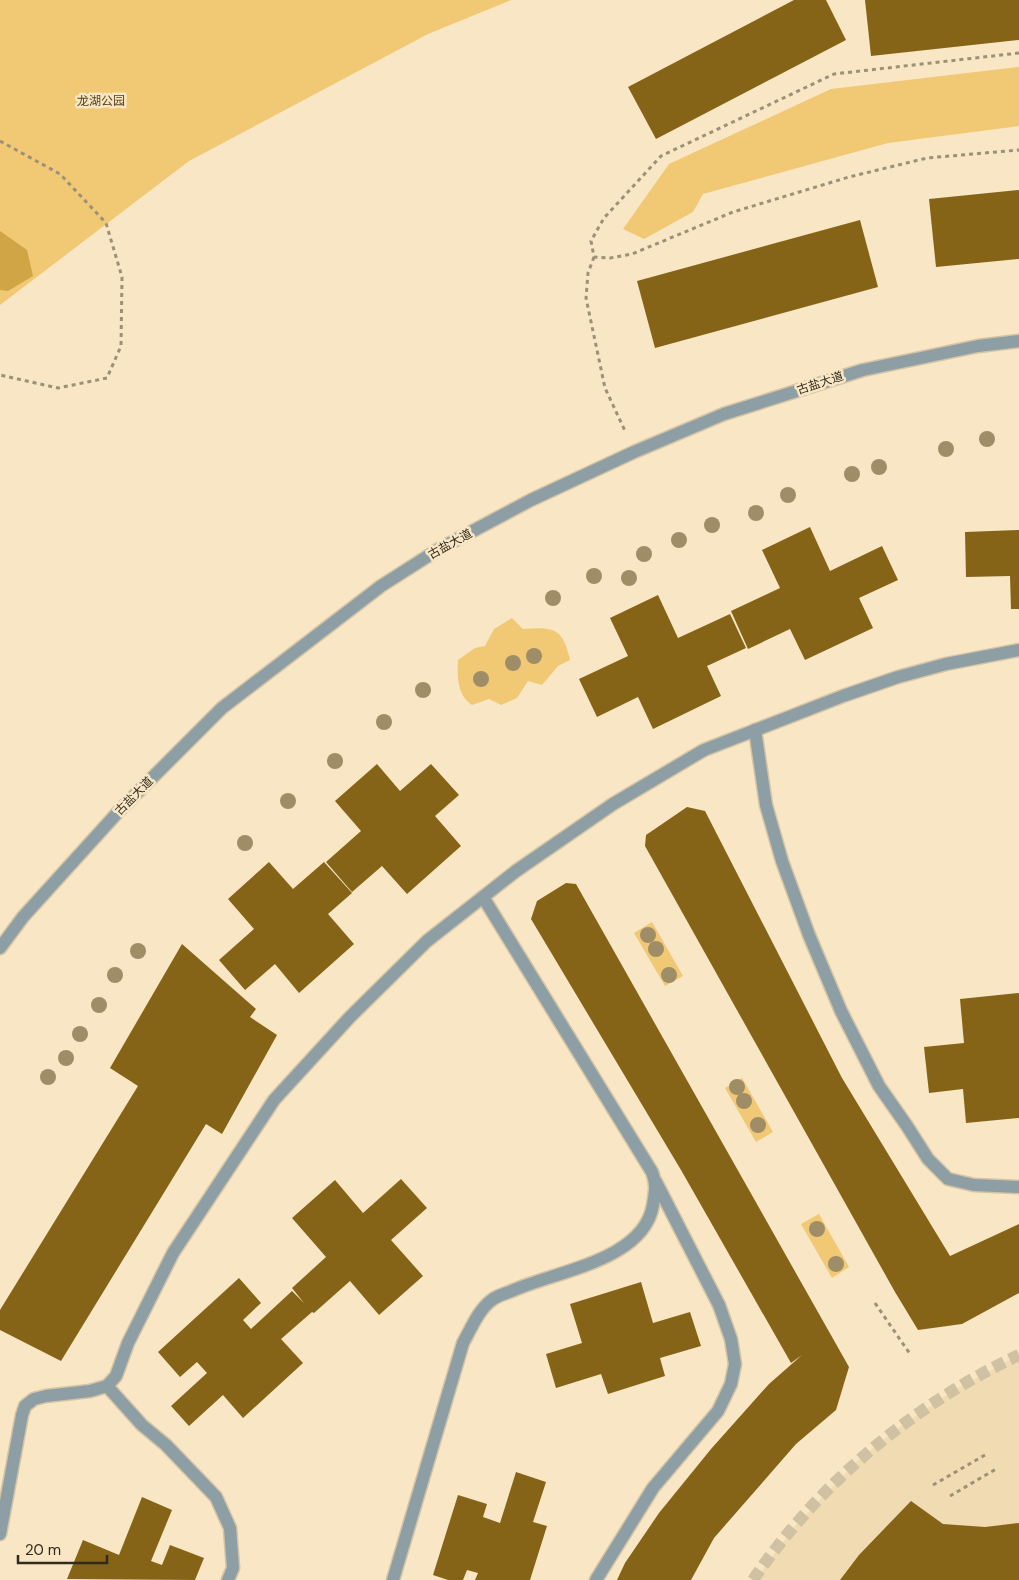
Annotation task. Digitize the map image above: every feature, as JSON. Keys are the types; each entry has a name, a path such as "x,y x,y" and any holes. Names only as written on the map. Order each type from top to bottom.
{"street":[{"name":"古盐大道","path":"0,948 23,917 119,811 222,708 381,586 439,549 531,500 634,452 724,414 863,370 978,346 1019,341"},
{"path":"0,1534 25,1406 34,1399 46,1396 90,1391 107,1386 116,1376 128,1343 174,1254 274,1100 350,1017 420,948 516,871 613,804 704,750 898,677 946,664 1019,650"},
{"path":"755,730 766,805 782,861 809,935 838,1002 879,1086 928,1159 948,1179 974,1186 1019,1186"},
{"path":"483,896 652,1172 719,1305 731,1339 735,1364 731,1384 718,1411 653,1488 596,1580"},
{"path":"393,1580 463,1343 478,1314 494,1299 520,1287 617,1252 631,1242 644,1229 651,1214 656,1182"},
{"path":"107,1386 142,1426 166,1445 216,1497 230,1528 233,1568 228,1580"}],"path":[{"path":"634,452 605,388 586,298 588,273 594,257 591,241 604,218 661,156 834,74 1019,53"},
{"path":"0,141 60,174 106,224 122,277 121,346 107,378 58,388 0,374"},
{"path":"594,257 610,258 632,254 733,212 849,177 927,158 1019,150"},
{"path":"875,1303 910,1354"},
{"path":"933,1485 985,1455"},
{"path":"950,1496 996,1469"}],"shaded area":[{"path":"0,231 27,250 33,276 8,291 0,290"},
{"path":"1019,1355 1019,1580 755,1580 794,1527 857,1461 901,1426 954,1390"}],"green space":[{"name":"龙湖公园","path":"0,0 511,0 428,34 189,161 0,305"},
{"path":"1019,67 1019,126 888,143 703,194 693,212 644,239 623,229 669,164 831,89"},
{"path":"512,618 523,629 542,628 556,632 564,641 570,660 558,666 542,685 528,681 517,698 501,705 489,699 472,705 463,696 459,685 458,660 475,648 485,646 494,629"},
{"path":"652,922 683,976 665,986 634,933"},
{"path":"742,1078 773,1132 756,1142 725,1088"},
{"path":"819,1214 849,1267 832,1278 801,1224"}],"building":[{"path":"794,0 826,0 846,40 656,139 628,87"},
{"path":"865,0 1019,0 1019,40 871,56"},
{"path":"1019,190 1019,259 936,267 929,199"},
{"path":"860,220 878,287 655,348 637,281"},
{"path":"810,527 830,571 882,546 898,580 859,598 873,628 805,660 790,629 748,649 731,611 780,588 762,550"},
{"path":"1019,530 1019,609 1011,609 1010,576 966,577 965,532"},
{"path":"658,595 678,638 730,614 746,648 707,666 721,696 653,729 638,697 597,717 579,679 628,656 610,618"},
{"path":"377,764 400,791 431,764 459,795 435,816 461,846 407,894 382,866 352,892 326,862 361,831 335,801"},
{"path":"687,807 705,811 842,1078 950,1256 1019,1224 1019,1293 962,1324 918,1330 645,846 646,835"},
{"path":"269,862 293,889 324,862 352,893 328,914 354,944 299,993 275,964 245,990 219,960 254,929 228,899"},
{"path":"566,883 576,884 849,1367 836,1410 796,1444 714,1538 691,1580 617,1580 625,1563 659,1513 711,1449 769,1384 802,1355 791,1363 681,1170 531,919 537,901"},
{"path":"182,944 256,1009 250,1017 277,1035 222,1134 206,1124 61,1361 0,1330 0,1310 138,1086 110,1068"},
{"path":"1019,993 1019,1118 966,1123 963,1089 929,1093 924,1047 964,1043 960,999"},
{"path":"401,1179 427,1208 391,1240 423,1276 379,1315 350,1281 281,1339 303,1363 243,1418 223,1395 189,1426 171,1406 207,1373 197,1362 180,1377 158,1352 239,1278 261,1303 243,1320 251,1329 292,1291 304,1303 292,1288 326,1257 292,1218 335,1180 363,1213"},
{"path":"641,1282 653,1323 690,1312 701,1346 660,1358 665,1376 608,1394 601,1374 556,1388 546,1354 582,1343 570,1304"},
{"path":"516,1472 546,1482 533,1522 547,1526 530,1580 475,1580 478,1573 467,1570 463,1580 448,1580 433,1575 458,1495 487,1504 483,1517 500,1523"},
{"path":"142,1497 172,1510 151,1561 162,1565 170,1545 204,1558 195,1580 67,1579 83,1540 119,1555"},
{"path":"911,1501 943,1524 985,1527 1019,1523 1019,1580 840,1580 859,1555"}],"tunnel":[{"path":"753,1580 807,1511 871,1450 906,1422 942,1397 1019,1355"}]}
